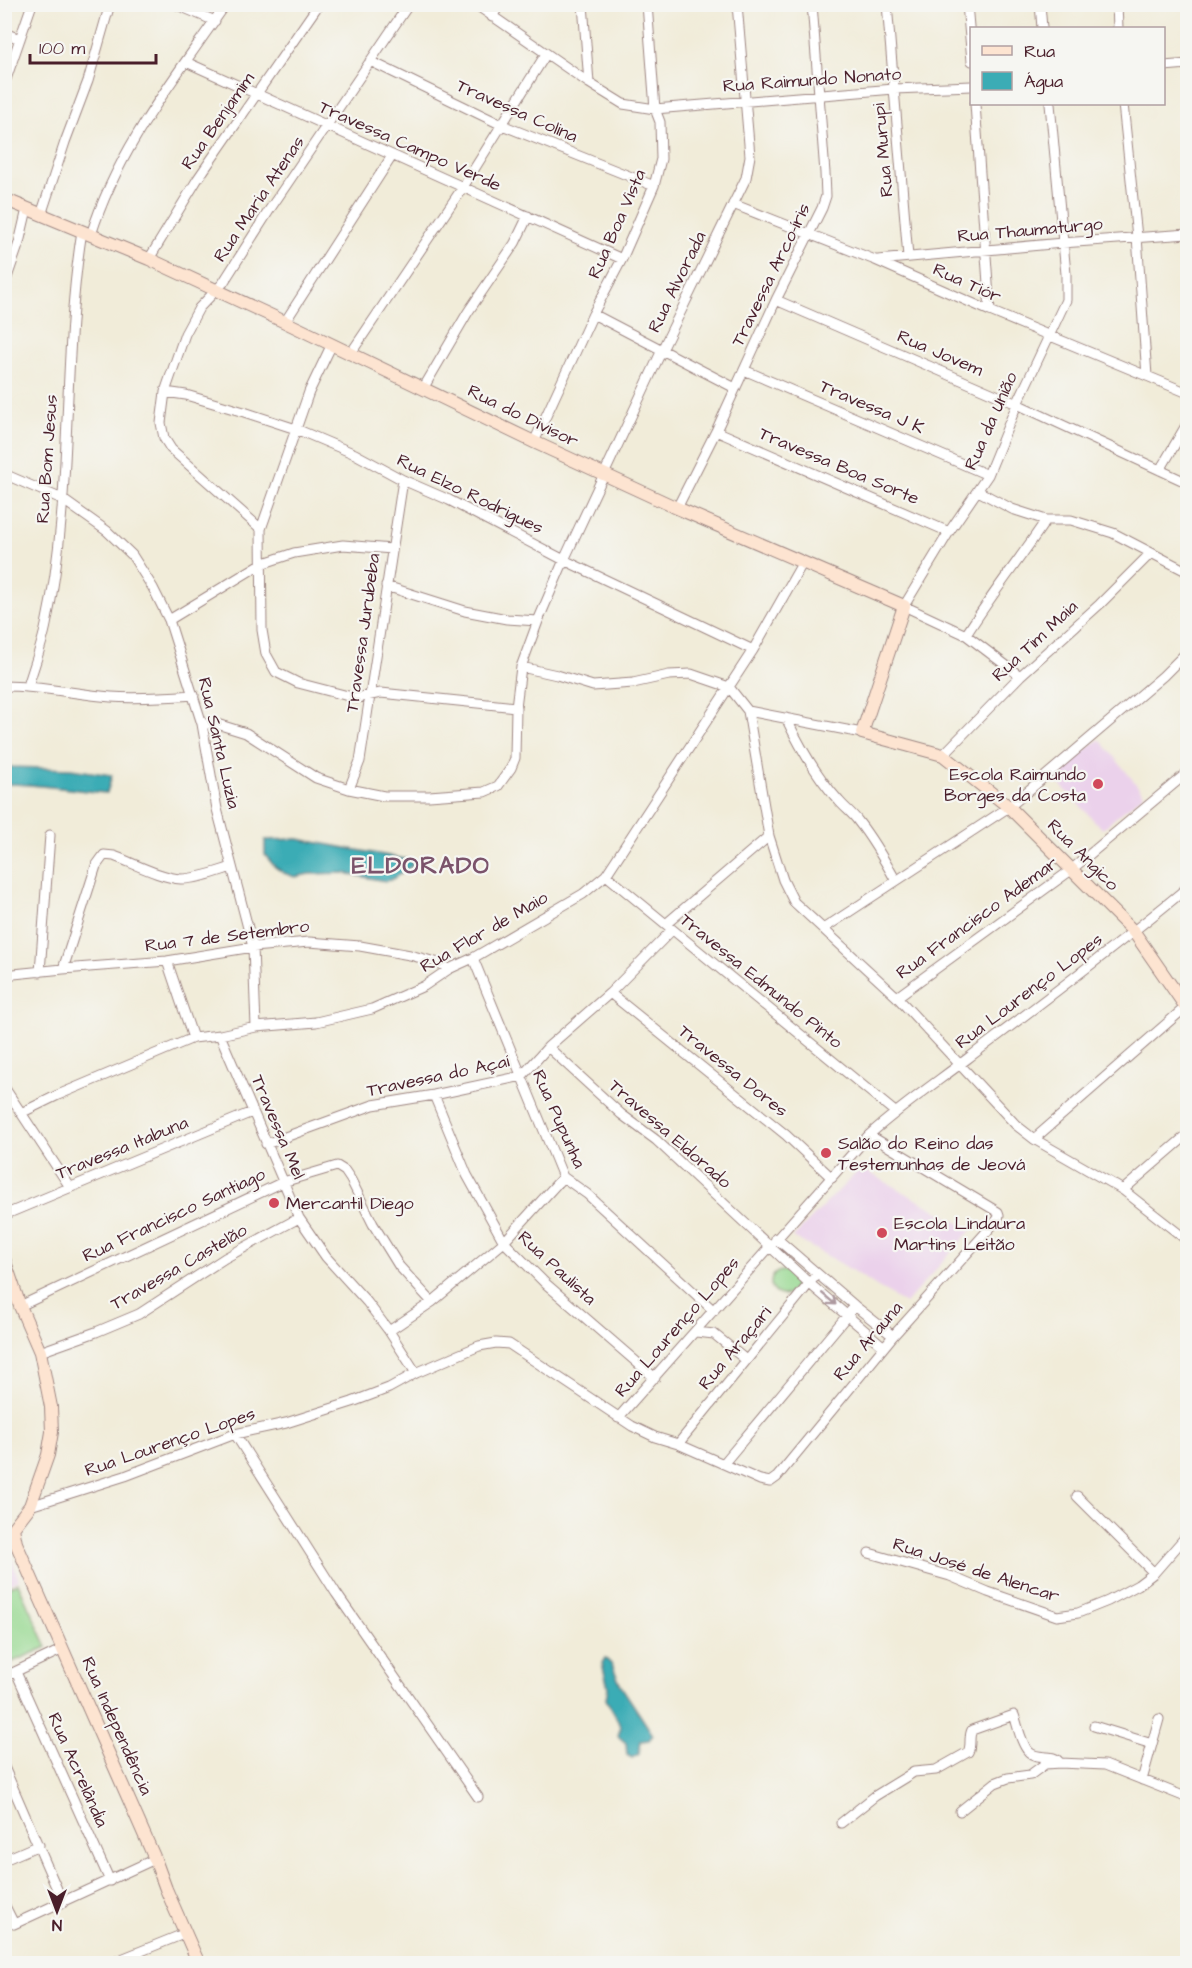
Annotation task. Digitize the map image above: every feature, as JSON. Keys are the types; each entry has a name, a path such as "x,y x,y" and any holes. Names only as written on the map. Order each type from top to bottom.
{"street":[{"path":"4,85 32,4"},
{"path":"41,214 88,81 110,4"},
{"path":"175,4 214,21"},
{"name":"Rua Bom Jesus","path":"28,686 46,626 56,563 78,255 126,152 226,4"},
{"name":"Rua Benjamim","path":"148,259 197,180 319,4"},
{"name":"Rua Maria Atenas","path":"261,529 171,448 164,438 161,423 165,392 185,334 199,308 223,283 270,209 409,4"},
{"name":"Rua Raimundo Nonato","path":"475,4 623,104 655,109 894,89 970,86"},
{"path":"492,17 500,4"},
{"path":"583,4 589,83"},
{"name":"Rua Boa Vista","path":"534,442 593,314 622,259 660,167 660,122 655,109 647,4"},
{"name":"Rua Alvorada","path":"349,789 384,796 484,792 498,786 511,768 515,758 516,707 521,667 538,621 662,350 746,178 750,163 737,4"},
{"name":"Travessa Arco-íris","path":"677,508 716,431 776,300 818,218 826,196 812,4"},
{"name":"Rua Murupi","path":"887,4 908,257"},
{"path":"967,4 970,38"},
{"path":"1040,4 1042,27"},
{"path":"1117,4 1118,27"},
{"path":"4,33 20,39"},
{"path":"351,353 463,187 546,54"},
{"name":"Travessa Colina","path":"370,61 502,125 654,186"},
{"name":"Travessa Campo Verde","path":"186,62 622,259"},
{"path":"1165,66 1188,64"},
{"path":"975,105 990,312"},
{"name":"Rua da União","path":"862,733 904,606 949,532 988,475 1017,404 1066,300 1050,105"},
{"path":"1123,105 1148,376"},
{"path":"285,322 392,156"},
{"name":"Rua do Divisor","path":"4,199 148,259 677,508 966,635 1020,676"},
{"name":"Rua Tiór","path":"733,204 875,260 990,312 1188,393"},
{"path":"4,286 19,243 27,209"},
{"path":"424,387 468,312 516,243 528,216"},
{"name":"Rua Thaumaturgo","path":"875,260 1188,234"},
{"name":"Rua Jovem","path":"776,300 1017,404 1188,483"},
{"path":"593,314 735,388"},
{"path":"332,344 309,392 261,529 262,630 266,654 276,672 303,685 356,698 381,693 516,707"},
{"name":"Travessa J K","path":"744,370 988,475"},
{"name":"Rua Elzo Rodrigues","path":"165,392 186,394 211,401 296,429 355,454 564,560 753,650"},
{"path":"1160,470 1188,422"},
{"name":"Travessa Boa Sorte","path":"716,431 949,532"},
{"name":"Rua Santa Luzia","path":"4,474 62,499 106,531 132,555 153,588 169,620 202,724 217,809 253,947 256,1027"},
{"name":"Travessa Jurubeba","path":"349,789 360,761 403,480"},
{"path":"978,491 1012,509 1046,520 1071,520 1113,533 1188,572"},
{"path":"966,635 989,598 1016,566 1046,520"},
{"path":"169,620 261,564 294,553 343,545 392,549"},
{"name":"Rua Tim Maia","path":"943,755 1020,676 1100,604 1151,553"},
{"name":"Rua Flor de Maio","path":"21,1113 193,1038 256,1027 316,1022 372,1009 423,986 583,894 606,875 753,650 803,562"},
{"path":"386,586 465,611 507,619 538,621"},
{"path":"823,929 1009,807 1163,676 1185,654 1188,645"},
{"path":"521,667 593,686 633,683 669,675 691,674 729,687 747,711 769,836 783,880 794,902 897,997 1016,1125 1035,1139 1123,1190 1188,1241"},
{"path":"4,686 28,686 110,697 154,698 194,695"},
{"name":"Rua Angico","path":"747,711 862,733 943,755 1009,807 1134,932 1187,1008"},
{"path":"786,718 796,740 821,778 838,801 858,821 896,881"},
{"path":"202,724 217,724 246,733 316,778 349,789"},
{"name":"Rua Francisco Ademar","path":"897,997 1071,870 1188,772"},
{"path":"40,972 50,835"},
{"name":"Travessa do Açaí","path":"266,1144 373,1105 434,1095 522,1076 548,1047 610,993 669,927 769,836"},
{"path":"63,969 96,866 104,855 114,856 172,878 194,877 232,867"},
{"name":"Travessa Edmundo Pinto","path":"606,875 895,1112"},
{"name":"Rua Lourenço Lopes","path":"30,1506 125,1476 235,1434 286,1423 352,1402 389,1388 416,1373 479,1346 496,1343 509,1344 618,1418 869,1135 895,1112 1134,932 1188,887"},
{"name":"Rua 7 de Setembro","path":"4,975 167,962 253,947 309,942 360,946 439,963 449,969"},
{"name":"Rua Pupunha","path":"472,958 563,1177 587,1194 714,1311"},
{"path":"167,962 193,1038"},
{"name":"Travessa Dores","path":"610,993 786,1135 832,1178"},
{"path":"1035,1139 1187,1008"},
{"name":"Travessa Mel","path":"220,1035 298,1218 326,1257 367,1302 416,1373"},
{"name":"Travessa Eldorado","path":"548,1047 621,1114 656,1140 773,1242"},
{"path":"4,1087 70,1187"},
{"name":"Rua Paulista","path":"434,1095 467,1175 504,1242 545,1283 655,1378"},
{"name":"Travessa Itabuna","path":"4,1215 252,1112"},
{"path":"1123,1190 1188,1134"},
{"name":"Rua Arauna","path":"724,1463 760,1480 770,1482 777,1477 893,1336 998,1219 998,1212 869,1135"},
{"name":"Rua Francisco Santiago","path":"20,1306 283,1182 338,1166 345,1171 373,1224 399,1266 432,1302"},
{"path":"389,1331 432,1302 504,1242 563,1177"},
{"name":"Travessa Castelão","path":"40,1352 139,1314 225,1258 298,1218"},
{"path":"773,1242 817,1274 893,1336"},
{"path":"773,1242 810,1284 884,1347"},
{"name":"Rua Independência","path":"4,1259 20,1306 40,1352 51,1407 52,1432 48,1455 30,1506 9,1529 199,1964"},
{"name":"Rua Araçari","path":"678,1444 817,1274"},
{"path":"618,1418 655,1437 724,1463 855,1306"},
{"path":"696,1332 714,1334 746,1360"},
{"path":"235,1434 336,1593 478,1797"},
{"path":"1077,1496 1154,1573"},
{"name":"Rua José de Alencar","path":"869,1552 950,1576 1057,1616 1078,1613 1108,1601 1138,1585 1154,1573 1188,1534"},
{"path":"4,1677 63,1649"},
{"name":"Rua Acrelândia","path":"16,1672 110,1881"},
{"path":"841,1824 875,1796 914,1772 934,1771 968,1752 972,1730 1014,1715 1028,1751 1033,1755 1056,1758 1060,1763"},
{"path":"1142,1780 1159,1719"},
{"path":"1094,1726 1152,1744"},
{"path":"960,1811 995,1783 1008,1778 1030,1775 1045,1764 1060,1763 1105,1765 1188,1798"},
{"path":"4,1767 63,1903"},
{"path":"4,1860 39,1845"},
{"path":"4,1904 14,1924 155,1859"},
{"path":"109,1964 186,1933"}],"shaded area":[{"name":"Escola Raimundo Borges da Costa","path":"1100,739 1144,794 1102,829 1051,775"},
{"name":"Escola Lindaura Martins Leitão","path":"861,1168 971,1230 905,1304 840,1263 793,1237"},
{"path":"4,1535 19,1580 5,1586 4,1586"}],"green space":[{"path":"783,1271 788,1272 794,1278 794,1288 788,1294 783,1295 778,1294 772,1288 771,1283 772,1278 778,1272"},
{"path":"18,1583 47,1647 5,1665 5,1588"}],"water":[{"path":"5,765 71,769 112,775 107,793 5,784"},
{"path":"298,839 410,860 413,865 391,880 385,881 344,873 309,874 295,877 275,867 265,855 265,840"},
{"path":"605,1658 612,1665 621,1686 653,1735 649,1740 641,1741 639,1754 632,1758 627,1755 626,1743 618,1736 621,1726 606,1699 608,1687 602,1663"}],"place":[{"name":"Escola Raimundo Borges da Costa","path":"1098,784"},
{"name":"Salão do Reino das Testemunhas de Jeová","path":"826,1153"},
{"name":"Mercantil Diego","path":"274,1203"},
{"name":"Escola Lindaura Martins Leitão","path":"882,1233"}],"district":[{"name":"ELDORADO","path":"421,866"}]}
